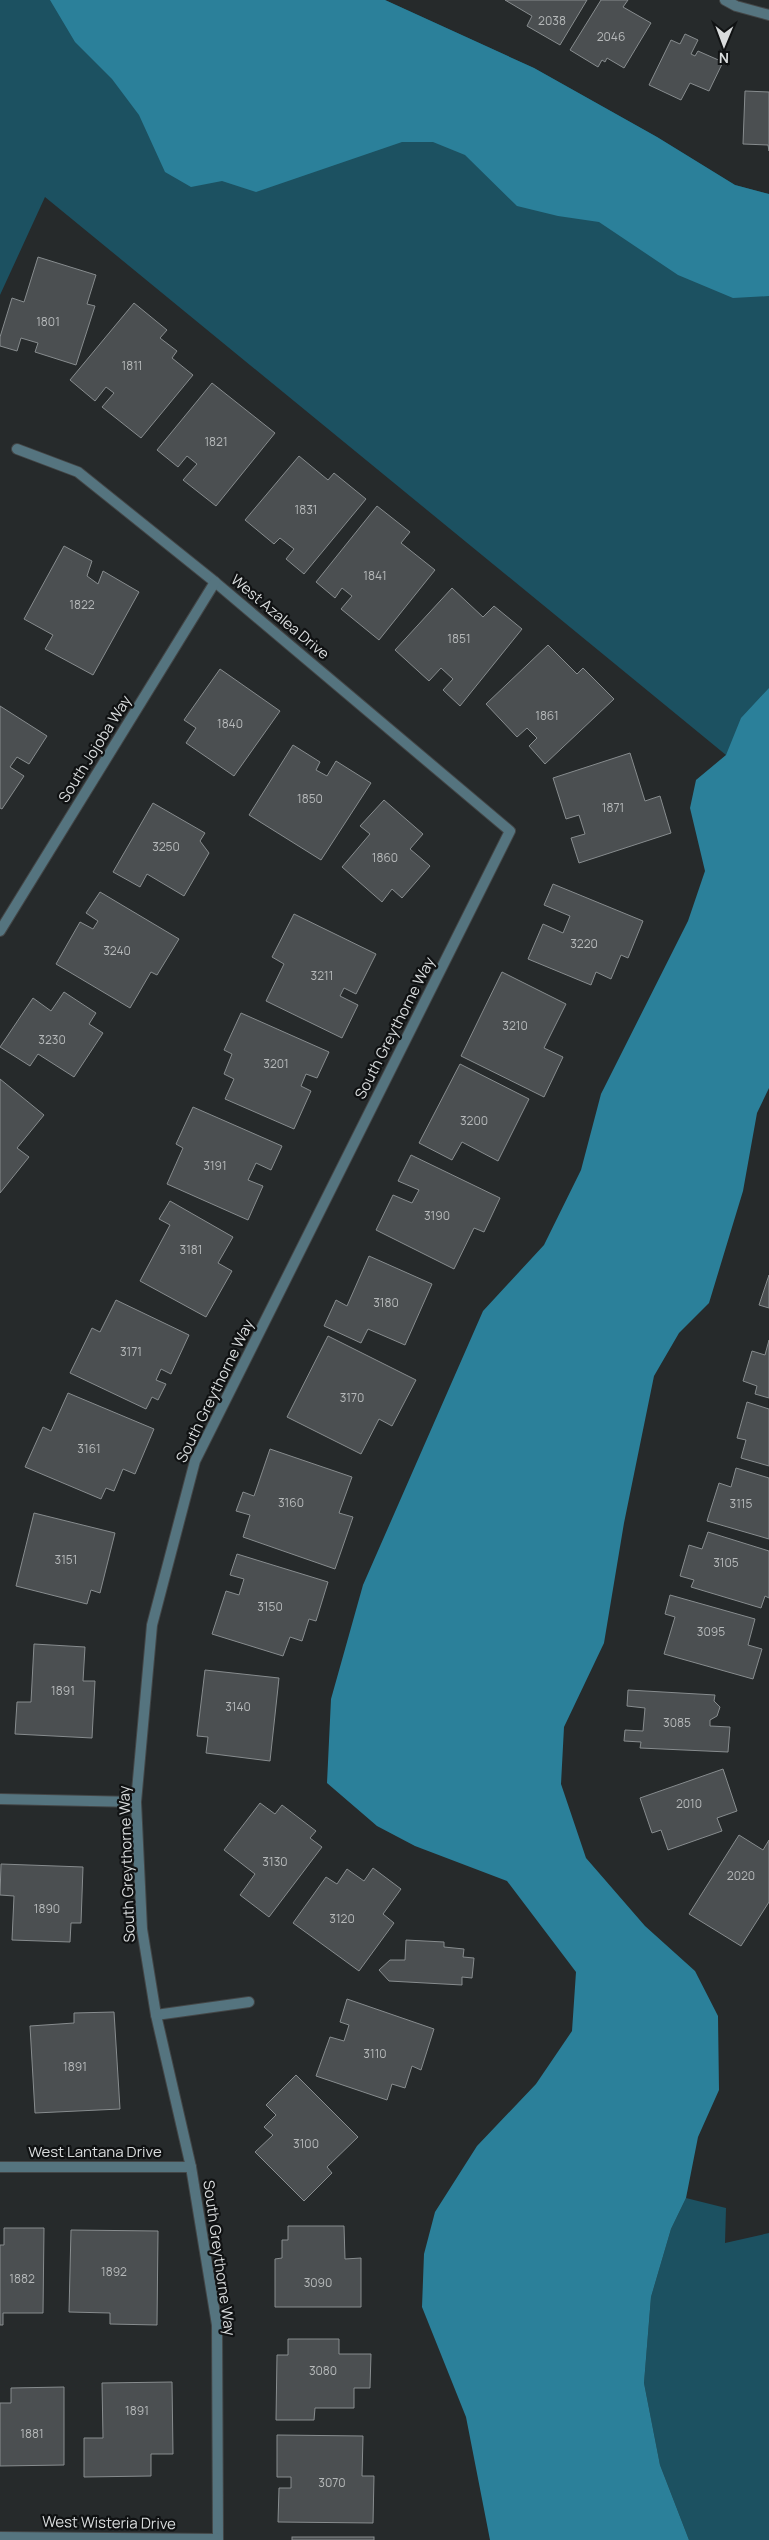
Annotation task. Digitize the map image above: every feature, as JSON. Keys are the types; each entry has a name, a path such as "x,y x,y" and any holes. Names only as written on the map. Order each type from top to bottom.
{"street":[{"path":"725,0 736,6 769,15"},
{"name":"West Azalea Drive","path":"16,448 78,472 215,582 510,831"},
{"name":"South Jojoba Way","path":"0,931 215,582"},
{"name":"South Greythorne Way","path":"218,2540 217,2325 191,2167 156,2015 142,1929 136,1802 152,1625 196,1461 510,831"},
{"path":"0,1799 136,1802"},
{"path":"156,2015 249,2002"},
{"name":"West Lantana Drive","path":"0,2167 191,2167"},
{"name":"West Wisteria Drive","path":"0,2537 218,2540"}],"shaded area":[{"path":"0,0 385,0 534,68 657,137 735,185 769,194 769,773 726,755 45,197 0,295"},
{"path":"50,0 385,0 534,68 657,137 735,185 769,194 769,296 733,298 678,275 599,222 558,216 517,206 465,155 433,142 402,142 256,192 222,181 191,187 165,172 139,115 112,79 75,42"},
{"path":"769,688 769,1088 757,1113 743,1191 709,1303 679,1333 654,1376 624,1523 604,1643 564,1727 561,1784 586,1858 645,1926 695,1971 718,2016 719,2090 698,2137 686,2198 671,2229 651,2297 644,2383 660,2465 689,2540 490,2540 466,2417 422,2307 424,2254 435,2212 477,2146 536,2084 572,2031 576,1972 507,1881 415,1846 377,1826 327,1783 331,1699 363,1585 483,1311 544,1245 581,1170 601,1094 688,921 705,871 690,808 696,780 726,755 741,718"},
{"path":"686,2198 726,2208 725,2243 769,2233 769,2540 689,2540 660,2465 644,2383 651,2297 671,2229"}],"building":[{"path":"505,0 587,0 560,45 527,26 532,16"},
{"path":"601,0 628,0 623,7 651,23 624,68 607,58 605,62 602,60 598,67 570,50"},
{"path":"685,34 698,40 691,54 695,56 698,51 723,62 709,91 690,83 681,100 649,85 671,40 680,44"},
{"path":"745,91 769,92 769,151 768,145 743,144"},
{"path":"38,257 96,275 87,304 95,306 76,365 35,352 38,343 21,338 17,351 0,346 0,337 12,298 24,302"},
{"path":"134,303 167,330 160,338 177,351 172,358 193,375 141,438 102,407 114,393 106,387 95,401 70,380"},
{"path":"212,383 275,433 216,506 183,480 197,464 187,456 178,467 157,450"},
{"path":"299,456 328,480 334,473 366,499 304,574 286,559 294,549 280,538 274,544 245,520"},
{"path":"377,506 410,532 401,543 435,570 379,640 341,609 352,596 342,588 335,598 316,582"},
{"path":"64,546 92,561 87,576 98,584 103,571 139,592 93,675 45,649 53,635 24,619"},
{"path":"452,588 483,617 494,606 522,629 460,706 443,690 453,679 441,668 429,681 395,650"},
{"path":"548,645 577,674 583,668 614,699 545,764 529,746 537,738 527,728 517,737 486,704"},
{"path":"220,669 280,711 234,776 186,743 196,728 184,720"},
{"path":"0,706 47,736 29,764 17,757 10,767 24,776 2,809 0,808"},
{"path":"293,745 320,762 316,770 327,776 336,761 371,783 321,860 249,815"},
{"path":"630,753 645,801 660,796 671,833 579,863 571,838 585,834 579,815 566,819 553,778"},
{"path":"384,800 423,834 410,849 430,866 402,898 392,889 382,902 342,867 370,834 360,826"},
{"path":"153,803 205,833 200,841 209,853 184,896 147,874 140,887 113,872"},
{"path":"553,884 643,921 628,958 621,955 611,979 596,972 591,985 528,959 543,924 563,933 570,916 544,905"},
{"path":"100,892 179,939 157,975 151,972 130,1008 56,964 80,922 93,929 98,921 86,913"},
{"path":"294,914 376,954 356,994 344,988 340,996 358,1005 342,1038 266,1001 284,964 272,957"},
{"path":"502,972 566,1004 544,1048 563,1057 544,1097 461,1056"},
{"path":"64,992 96,1013 89,1024 103,1033 74,1077 38,1054 30,1066 0,1047 33,998 51,1011"},
{"path":"241,1013 329,1052 317,1078 306,1074 301,1086 311,1091 294,1129 225,1099 234,1079 224,1074 232,1054 224,1050"},
{"path":"460,1064 529,1099 498,1161 462,1142 452,1160 419,1143"},
{"path":"0,1079 44,1115 17,1148 29,1157 0,1193"},
{"path":"193,1107 282,1146 271,1170 256,1163 248,1180 263,1186 248,1220 167,1184 183,1148 176,1144"},
{"path":"411,1155 500,1198 484,1232 474,1228 454,1269 376,1230 393,1195 412,1203 419,1190 398,1181"},
{"path":"170,1201 233,1237 218,1263 232,1271 206,1317 140,1281 170,1225 159,1219"},
{"path":"369,1256 432,1284 405,1345 368,1329 361,1343 324,1326 336,1300 347,1306"},
{"path":"769,1275 769,1308 759,1305"},
{"path":"116,1300 189,1335 171,1374 161,1369 156,1380 166,1384 158,1400 152,1397 146,1409 70,1373 92,1328 100,1332"},
{"path":"328,1336 416,1380 392,1426 379,1419 361,1454 287,1417"},
{"path":"769,1340 769,1398 755,1394 757,1386 743,1381 752,1351 765,1355"},
{"path":"68,1393 154,1429 135,1474 123,1469 114,1491 106,1488 101,1499 25,1467 43,1427 51,1431"},
{"path":"747,1402 769,1409 769,1466 741,1458 746,1440 737,1438"},
{"path":"270,1449 352,1477 339,1513 353,1517 335,1569 243,1537 250,1515 236,1511 243,1492 254,1496"},
{"path":"736,1468 769,1478 769,1539 707,1521 719,1483 731,1487"},
{"path":"34,1513 115,1533 100,1593 91,1590 87,1604 16,1586"},
{"path":"708,1532 769,1551 769,1598 765,1596 761,1608 691,1587 694,1580 680,1576 689,1545 702,1549"},
{"path":"237,1554 328,1582 316,1621 309,1619 302,1641 290,1637 283,1656 212,1634 226,1591 239,1595 244,1579 230,1575"},
{"path":"670,1595 755,1619 748,1645 762,1649 753,1679 664,1654 675,1617 665,1614"},
{"path":"34,1644 85,1647 83,1681 95,1681 92,1738 15,1734 17,1702 31,1702"},
{"path":"205,1670 279,1678 270,1761 206,1753 208,1737 197,1736"},
{"path":"628,1690 715,1695 714,1701 720,1707 717,1716 710,1720 710,1726 730,1727 728,1752 640,1748 641,1742 624,1741 625,1730 643,1731 645,1708 627,1706"},
{"path":"723,1769 737,1811 717,1818 722,1831 668,1850 661,1830 652,1833 640,1798"},
{"path":"260,1803 275,1814 282,1805 316,1831 310,1838 322,1847 269,1917 240,1895 255,1874 224,1850"},
{"path":"739,1835 763,1850 769,1840 769,1902 741,1946 689,1914"},
{"path":"1,1864 83,1867 81,1923 71,1923 70,1942 12,1940 14,1896 0,1895"},
{"path":"373,1868 401,1889 383,1914 394,1923 359,1971 293,1923 326,1877 337,1884 347,1869 364,1881"},
{"path":"406,1940 444,1942 444,1947 464,1949 463,1957 474,1958 472,1978 462,1977 462,1985 389,1981 379,1970 390,1960 405,1960"},
{"path":"347,1999 434,2029 421,2070 412,2066 405,2088 392,2084 387,2100 316,2076 330,2037 344,2041 349,2025 340,2022"},
{"path":"114,2012 120,2109 35,2113 30,2026 74,2023 74,2013"},
{"path":"296,2075 358,2137 327,2167 332,2173 304,2201 255,2152 273,2135 264,2127 276,2115 266,2105"},
{"path":"288,2226 344,2226 345,2259 361,2258 361,2307 275,2307 275,2259 282,2258 282,2240 288,2240"},
{"path":"4,2228 44,2228 43,2313 3,2313 3,2325 0,2325 0,2245 4,2245"},
{"path":"71,2230 158,2231 157,2325 110,2324 110,2313 69,2312"},
{"path":"288,2339 339,2339 339,2354 371,2354 370,2388 354,2388 354,2408 315,2408 314,2420 276,2420 277,2355 288,2355"},
{"path":"172,2382 173,2454 151,2454 151,2476 84,2477 84,2438 103,2438 102,2383"},
{"path":"64,2387 64,2465 0,2466 0,2403 11,2403 11,2388"},
{"path":"277,2435 363,2436 362,2476 374,2476 373,2523 278,2522 279,2488 291,2488 291,2477 277,2477"},
{"path":"292,2537 374,2537 374,2540 292,2540"}]}
